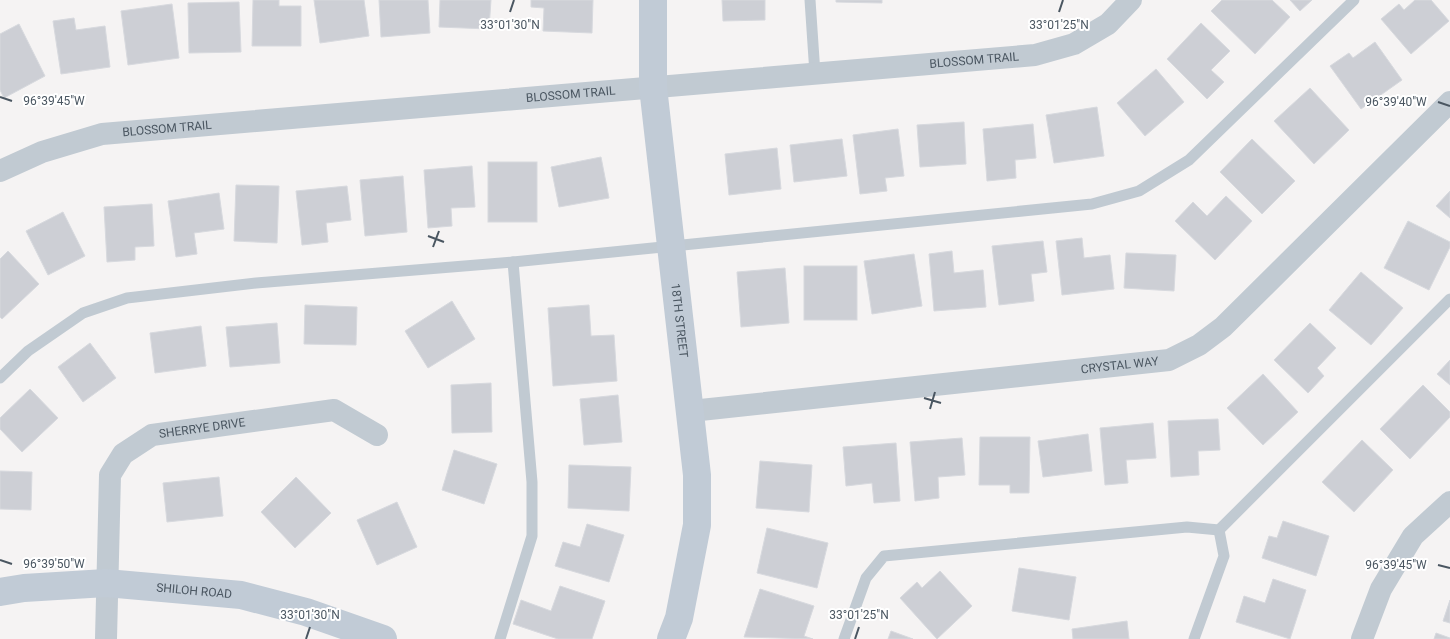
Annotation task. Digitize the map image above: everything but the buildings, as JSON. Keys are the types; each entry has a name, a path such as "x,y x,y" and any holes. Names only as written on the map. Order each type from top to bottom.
{"street":[{"name":"18TH STREET","path":"653,0 653,88 697,475 697,525 679,618 671,639"},
{"name":"BLOSSOM TRAIL","path":"0,171 42,152 102,134 1035,55 1074,44 1108,24 1131,0"},
{"name":"CRYSTAL WAY","path":"691,411 1169,360 1199,346 1223,327 1450,102"},
{"name":"SHERRYE DRIVE","path":"106,639 110,475 122,454 152,435 334,410 377,435"},
{"path":"1362,639 1381,588 1413,536 1450,502"},
{"name":"SHILOH ROAD","path":"0,592 24,588 106,583 241,595 306,612 382,639"}],"lane":[{"path":"810,0 815,74"},
{"path":"0,378 28,351 83,312 127,298 256,283 513,262 1092,204 1139,191 1189,160 1354,0"},
{"path":"500,639 532,536 532,482 513,262"},
{"path":"1219,530 1450,299"},
{"path":"844,639 866,578 884,556 1187,527 1219,530"},
{"path":"1194,639 1224,556 1219,530"}]}
